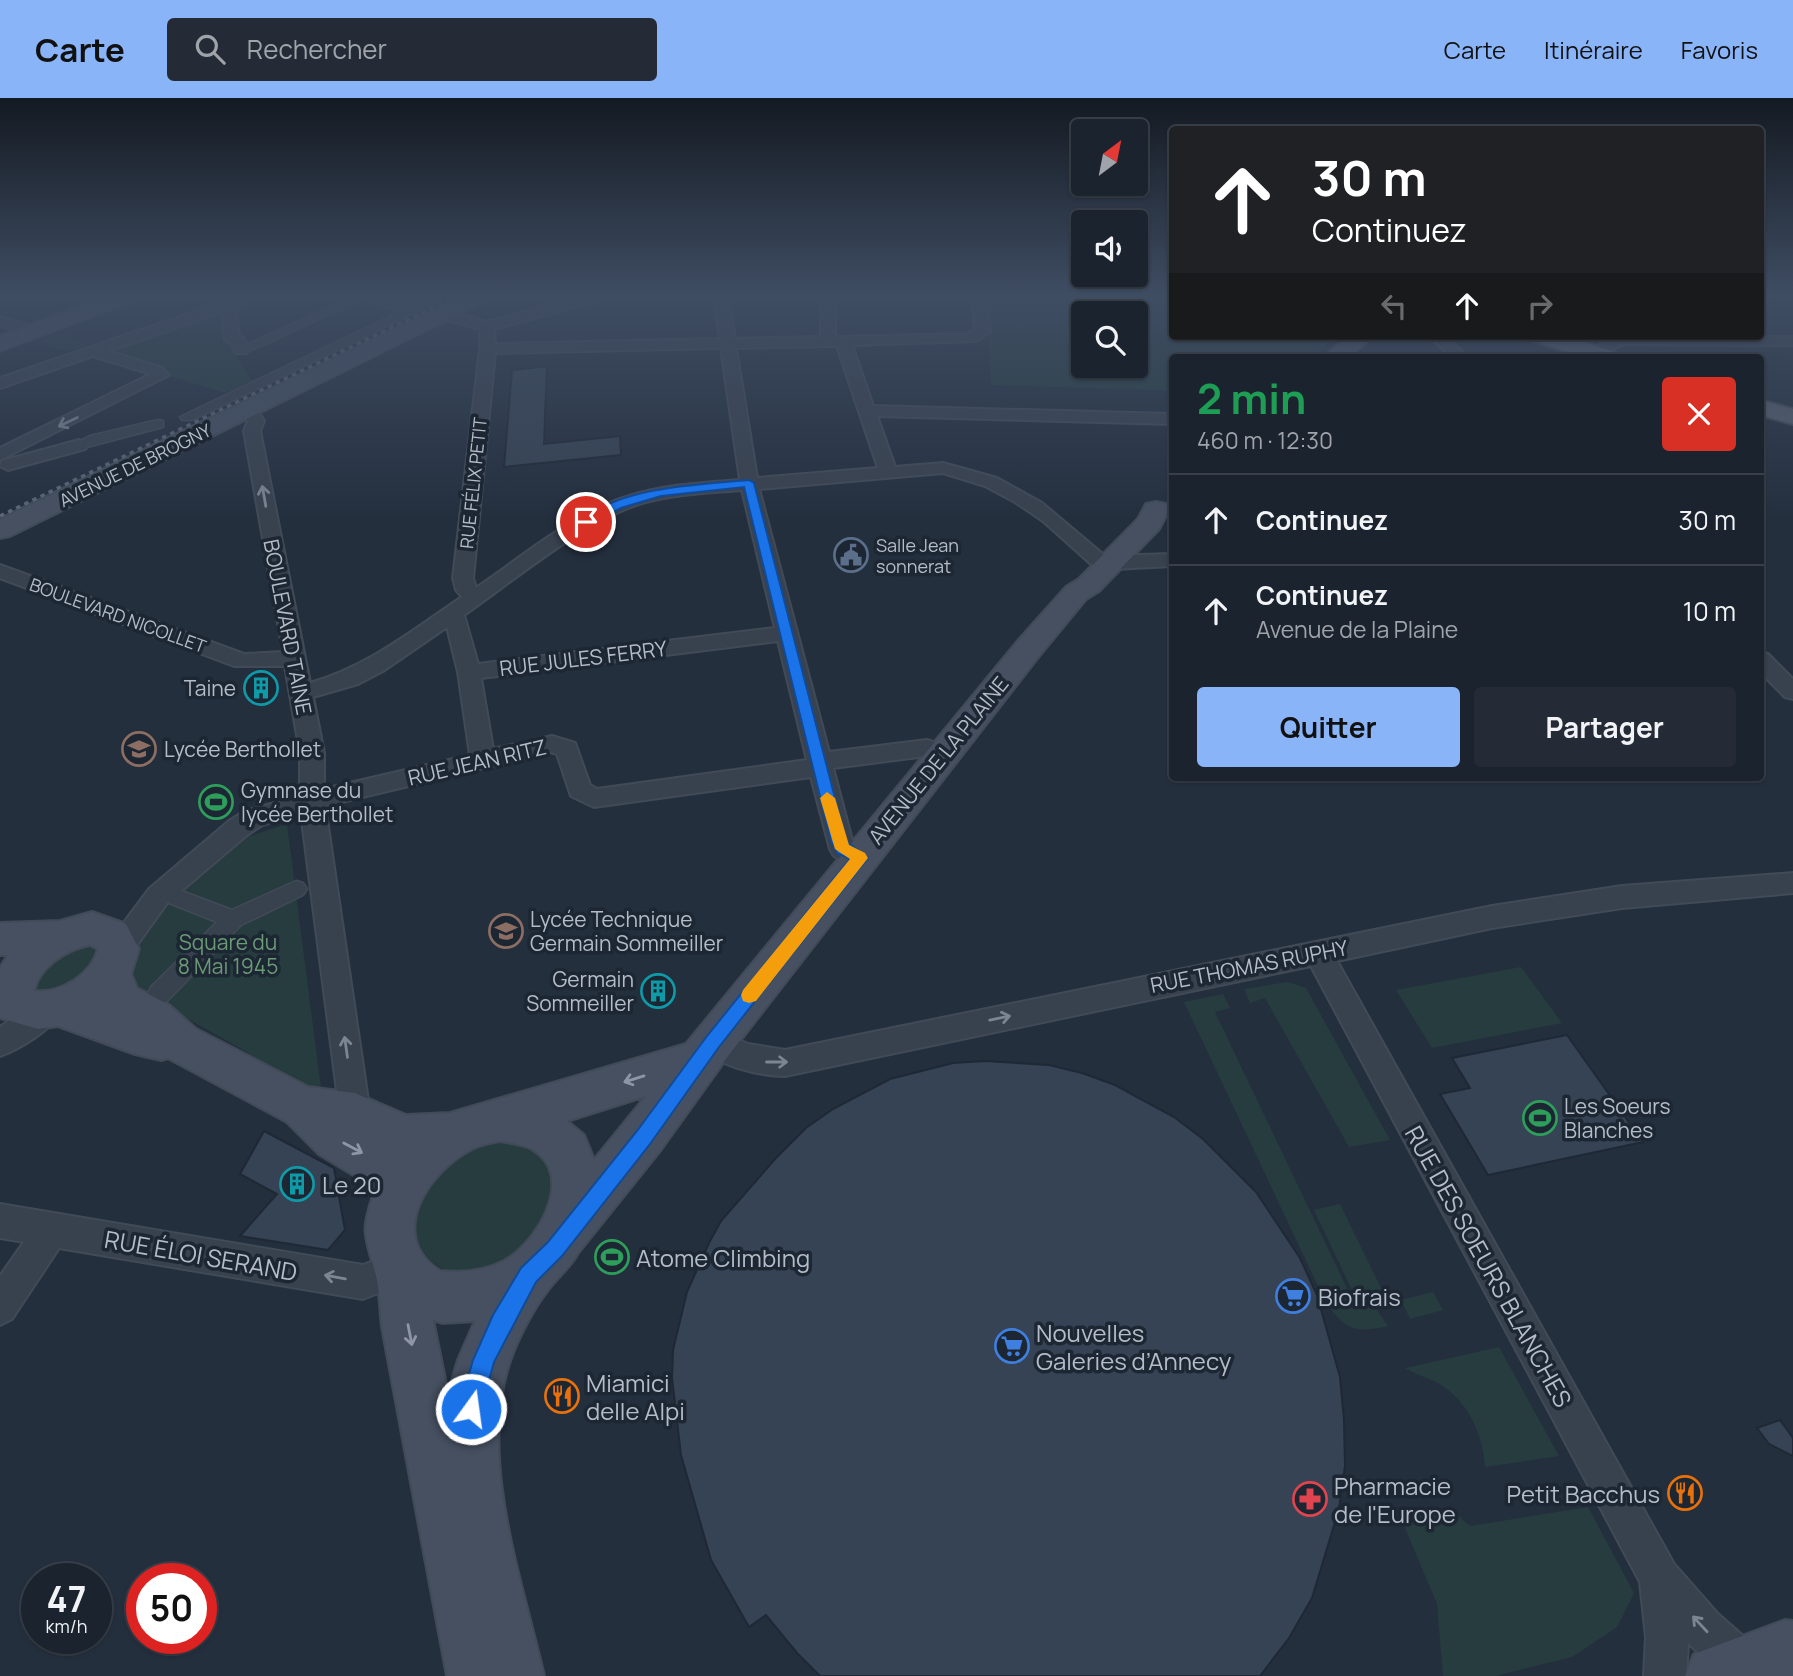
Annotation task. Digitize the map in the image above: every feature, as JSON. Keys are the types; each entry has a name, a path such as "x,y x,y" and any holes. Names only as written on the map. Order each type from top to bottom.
{"main road":[{"name":"AVENUE DE BROGNY","path":"6,529 242,420 328,371"},
{"path":"1764,408 1793,417"},
{"path":"1764,416 1793,425"},
{"name":"AVENUE DE LA PLAINE","path":"564,1234 943,754 1076,593 1089,585 1109,554 1149,523 1164,503"},
{"path":"0,939 94,946"},
{"path":"94,946 83,997 53,1009 34,1011 15,1005 4,987 26,955 94,946"},
{"path":"94,946 122,1000 154,1018 181,1043 303,1107 335,1139 377,1163 387,1174 398,1195"},
{"path":"53,1009 93,1018 136,1037 181,1043"},
{"path":"303,1107 355,1114 406,1138 452,1135 706,1051"},
{"path":"400,1268 422,1289 438,1296 456,1298 492,1294 528,1275 555,1249 572,1218 576,1194 575,1171 571,1158 564,1146 543,1128 515,1120 500,1120"},
{"path":"452,1135 426,1155 398,1195 393,1210 390,1241 400,1268 408,1327 478,1676"},
{"path":"513,1676 472,1489 470,1416 484,1360 501,1322 528,1275"}],"street":[{"path":"0,383 36,371"},
{"path":"0,455 161,375 148,371"},
{"path":"187,417 281,371"},
{"name":"RUE FÉLIX PETIT","path":"473,598 466,590 463,578 486,371"},
{"path":"731,371 749,483 839,841 843,849 860,858"},
{"path":"848,371 867,411 887,471"},
{"path":"867,411 1169,419"},
{"name":"BOULEVARD TAINE","path":"242,420 312,753 312,800 355,1114"},
{"path":"0,467 158,424"},
{"path":"301,694 367,671 578,526 617,506 670,491 933,467 970,474 1029,503 1076,540 1109,554 1165,560"},
{"name":"BOULEVARD NICOLLET","path":"0,571 235,658 292,648"},
{"path":"453,612 468,672"},
{"name":"RUE JULES FERRY","path":"483,760 468,672 786,633"},
{"path":"1764,663 1793,692"},
{"name":"RUE JEAN RITZ","path":"312,800 552,744 567,749 580,790 588,797 601,798 928,748 943,754"},
{"path":"94,946 167,896 246,823 268,812 312,800"},
{"name":"RUE THOMAS RUPHY","path":"706,1051 763,1062 785,1063 1169,982 1551,907 1690,890 1793,883"},
{"path":"159,994 233,919 296,889"},
{"path":"167,896 233,919"},
{"name":"RUE DES SOEURS BLANCHES","path":"1318,953 1660,1578 1703,1629 1751,1664"},
{"path":"0,1043 53,1009"},
{"name":"RUE ÉLOI SERAND","path":"0,1221 363,1282 400,1268"},
{"path":"0,1307 52,1229"},
{"name":"RUE DES SOEURS BLANCHES","path":"1660,1578 1667,1637 1665,1676"}],"green space":[{"path":"167,371 245,371 252,381 225,393 169,376"},
{"path":"990,371 1071,371 1071,378 1148,378 1148,371 1169,371 1169,391 991,385"},
{"name":"Square du 8 Mai 1945","path":"287,824 322,1096 263,1067 247,1052 147,996 133,985 132,979 136,937 149,920 247,837"},
{"path":"71,939 105,946 85,984 33,994 27,974"},
{"path":"1521,967 1562,1023 1432,1048 1396,990"},
{"path":"1288,982 1306,988 1390,1140 1349,1147 1265,998 1250,1003 1244,989"},
{"path":"1223,994 1230,1008 1215,1012 1356,1307 1373,1304 1388,1326 1366,1329 1351,1327 1338,1318 1325,1301 1184,1002"},
{"path":"504,1141 536,1153 551,1173 552,1198 542,1224 524,1247 500,1265 473,1274 445,1270 425,1254 415,1232 414,1220 420,1195 429,1181 461,1152 478,1145"},
{"path":"1340,1204 1386,1298 1358,1303 1314,1210"},
{"path":"1433,1292 1443,1310 1410,1319 1401,1300"},
{"path":"1499,1347 1559,1456 1485,1467 1477,1430 1465,1407 1447,1389 1405,1368"},
{"path":"1588,1507 1634,1593 1617,1627 1572,1657 1495,1676 1443,1676 1437,1604 1397,1509 1451,1510 1470,1526"}],"building":[{"path":"512,371 547,371 544,444 620,436 621,455 504,467"},
{"name":"Les Soeurs Blanches","path":"1567,1035 1643,1142 1488,1175 1440,1094 1470,1088 1452,1058"},
{"path":"985,1061 1049,1065 1082,1073 1115,1085 1174,1117 1203,1139 1256,1192 1300,1258 1317,1295 1340,1377 1345,1466 1339,1509 1312,1598 1289,1638 1260,1676 820,1676 766,1615 749,1627 711,1560 681,1455 672,1378 673,1350 687,1292 721,1221 806,1128 833,1109 890,1079 953,1063"},
{"name":"Le 20","path":"264,1131 334,1168 345,1230 328,1250 240,1236 277,1194 240,1174"},
{"path":"1780,1420 1793,1438 1793,1456 1769,1444 1757,1428"}],"railway":[{"path":"0,516 302,371"}],"slow traffic":[{"path":"749,995 860,858 843,849 827,798"}],"place":[{"name":"Salle Jean sonnerat","path":"851,555"},
{"name":"Taine","path":"261,688"},
{"name":"Lycée Berthollet","path":"139,749"},
{"name":"Gymnase du lycée Berthollet","path":"216,802"},
{"name":"Lycée Technique Germain Sommeiller","path":"506,931"},
{"name":"Germain Sommeiller","path":"658,991"},
{"name":"Les Soeurs Blanches","path":"1540,1118"},
{"name":"Le 20","path":"297,1184"},
{"name":"Atome Climbing","path":"612,1257"},
{"name":"Biofrais","path":"1293,1296"},
{"name":"Nouvelles Galeries d’Annecy","path":"1012,1346"},
{"name":"Miamici delle Alpi","path":"562,1396"},
{"name":"Petit Bacchus","path":"1685,1493"},
{"name":"Pharmacie de l'Europe","path":"1310,1499"}],"route":[{"path":"471,1409 484,1360 501,1322 528,1275 555,1249 713,1042 860,858 843,849 839,841 749,483 660,492 617,506 586,522"}]}
